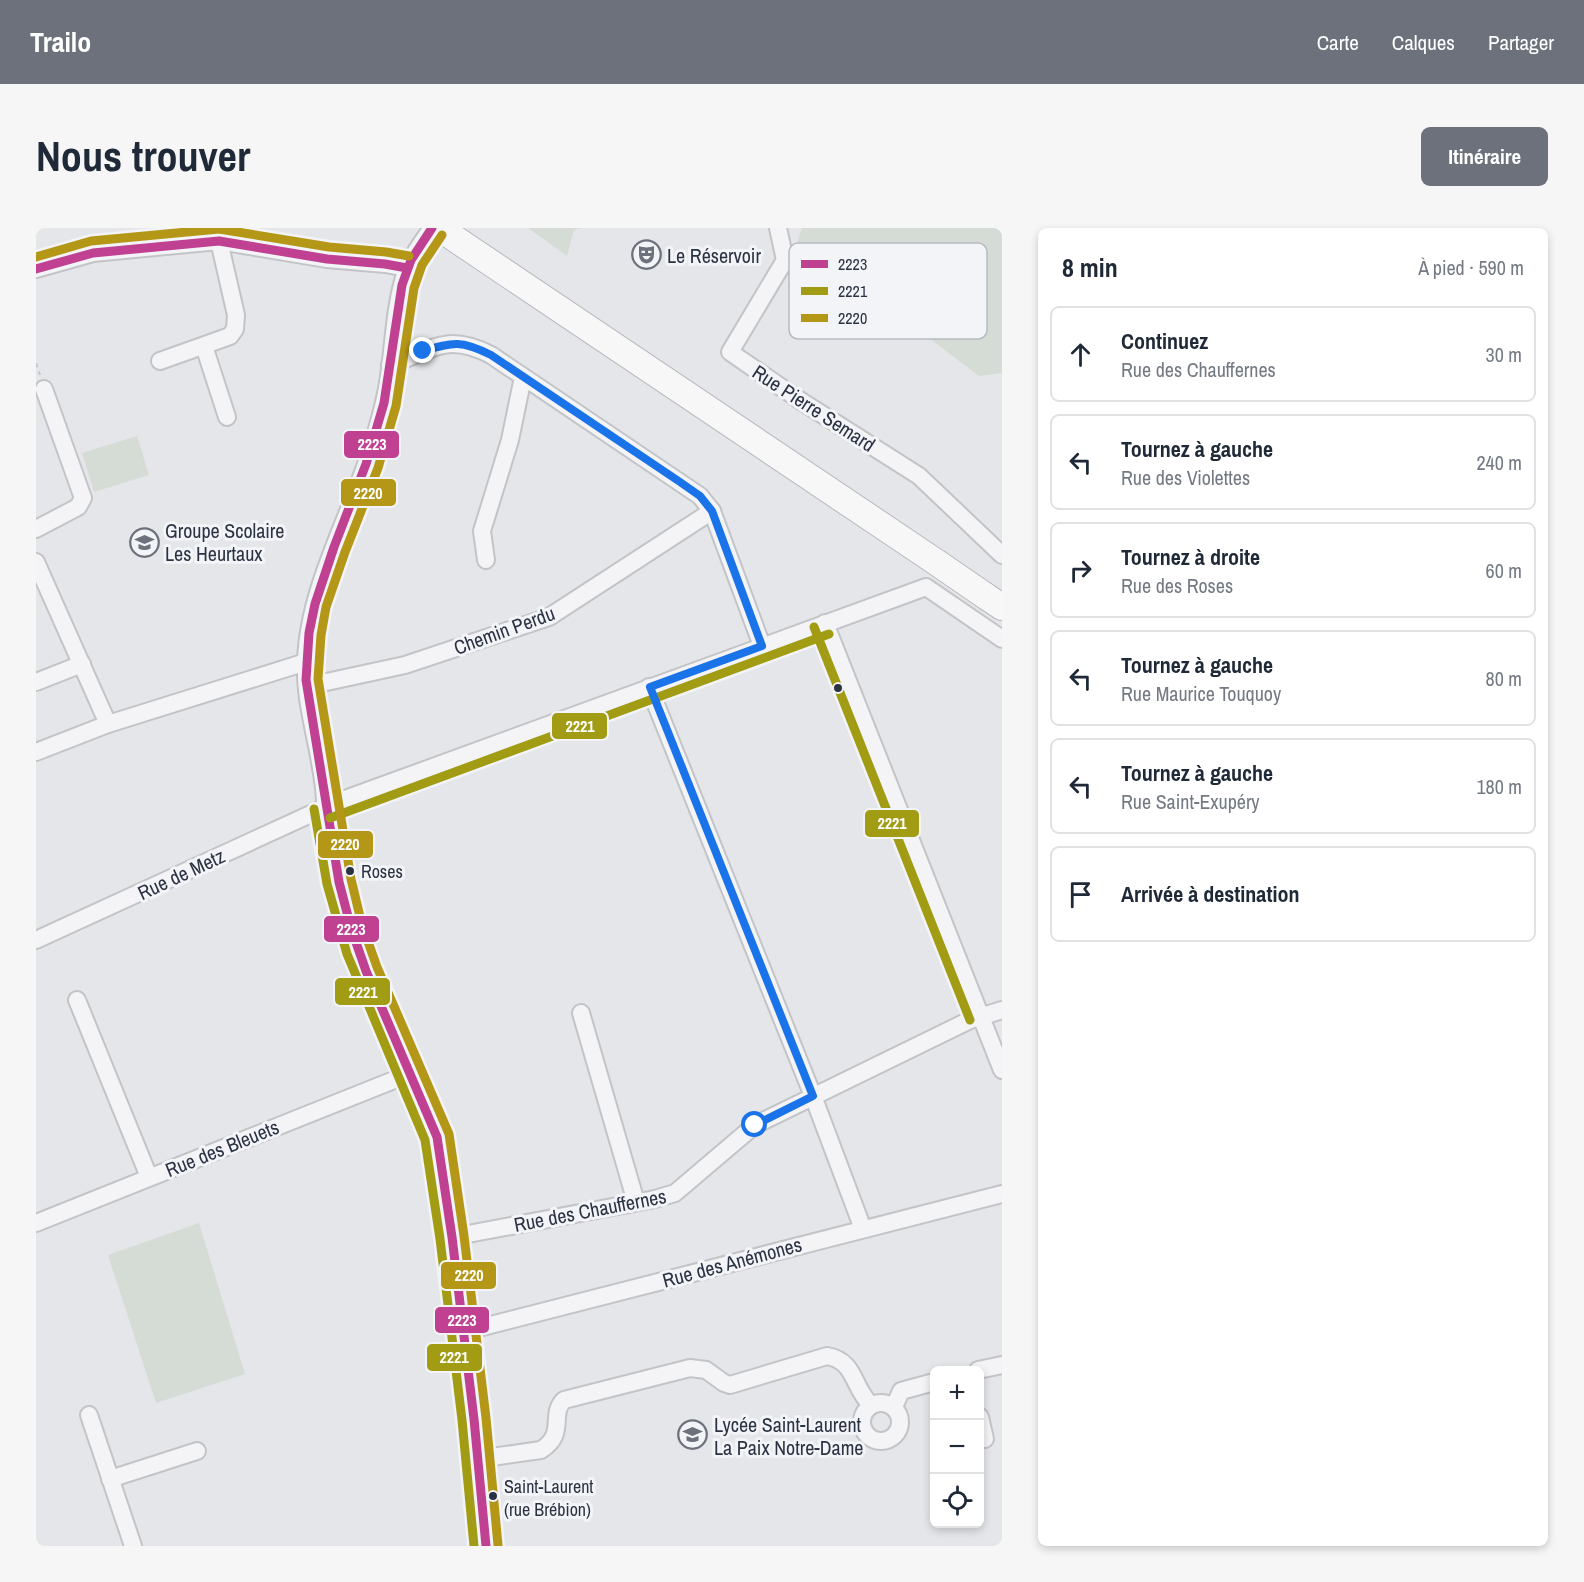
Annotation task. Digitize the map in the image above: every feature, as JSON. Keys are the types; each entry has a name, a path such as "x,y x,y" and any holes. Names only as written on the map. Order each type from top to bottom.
{"highway":[{"path":"439,228 464,236 996,594"}],"street":[{"path":"432,228 407,268 398,307 388,383 375,438 324,572 313,616 306,662 326,807 339,882 351,928 366,970 436,1137 452,1237 486,1546"},
{"name":"Rue Pierre Semard","path":"778,228 784,260 730,352 801,401 919,476 1002,555"},
{"path":"36,269 93,253 193,235 327,259 407,268"},
{"path":"160,361 230,336 235,329 236,315 219,241"},
{"path":"390,365 423,351 453,342 473,346 491,355 700,496 712,511 762,646"},
{"path":"204,346 227,417"},
{"path":"486,560 482,531 510,440 523,377"},
{"path":"36,529 78,507 83,498 44,389"},
{"name":"Chemin Perdu","path":"308,686 405,665 549,617 712,511"},
{"path":"36,562 108,724"},
{"name":"Rue de Metz","path":"36,940 326,807 926,587 1002,639"},
{"path":"825,623 1002,1070"},
{"path":"36,752 108,724 306,662"},
{"path":"36,682 82,664"},
{"path":"650,687 813,1096 863,1228"},
{"path":"77,1000 149,1177"},
{"name":"Rue des Chauffernes","path":"452,1237 675,1193 755,1125 970,1020 1002,1010"},
{"path":"581,1013 636,1202"},
{"name":"Rue des Bleuets","path":"36,1223 410,1074"},
{"name":"Rue des Anémones","path":"463,1332 1002,1194"},
{"path":"478,1459 541,1450 549,1445 555,1436 560,1404 564,1400 690,1368 706,1370 724,1383 730,1384 827,1356 835,1357 849,1366 859,1389 871,1405"},
{"path":"984,1370 1002,1365"},
{"path":"894,1407 902,1391 930,1383"},
{"path":"882,1402 894,1407 900,1418 900,1425 893,1437 881,1442 868,1437 862,1427 863,1414 871,1405 882,1402"},
{"path":"89,1415 133,1546"},
{"path":"981,1420 985,1439"},
{"path":"110,1479 197,1451"}],"shaded area":[{"path":"528,228 582,228 574,230 567,256"},
{"path":"802,228 1002,228 1002,373 979,376 930,339 987,339 987,243 797,243"},
{"path":"137,436 149,475 94,492 82,453"},
{"path":"199,1223 245,1374 156,1403 108,1255"}],"transit line":[{"name":"2223","path":"432,228 411,260 402,285 384,403 366,464 315,604 309,633 306,680 339,882 351,928 366,971 437,1137 452,1237 474,1419 486,1546"},
{"name":"2220","path":"36,257 91,241 219,229 329,247 409,256"},
{"name":"2220","path":"442,235 422,265 414,288 396,406 378,468 326,607 321,635 318,679 351,879 362,925 377,967 449,1134 486,1418 498,1545"},
{"name":"2223","path":"36,269 93,253 219,241 327,259 407,268"},
{"name":"2221","path":"814,627 970,1020"},
{"name":"2221","path":"330,818 829,634"},
{"name":"2221","path":"314,809 327,884 347,954 425,1140 440,1239 462,1420 474,1546"}],"place":[{"name":"Le Réservoir","path":"646,255"},
{"name":"Groupe Scolaire Les Heurtaux","path":"144,542"},
{"name":"Roses","path":"350,871"},
{"name":"Lycée Saint-Laurent La Paix Notre-Dame","path":"693,1435"},
{"name":"Saint-Laurent (rue Brébion)","path":"493,1496"}],"route":[{"path":"423,351 453,342 473,346 491,355 700,496 712,511 762,646 650,687 813,1096 755,1125"}]}
